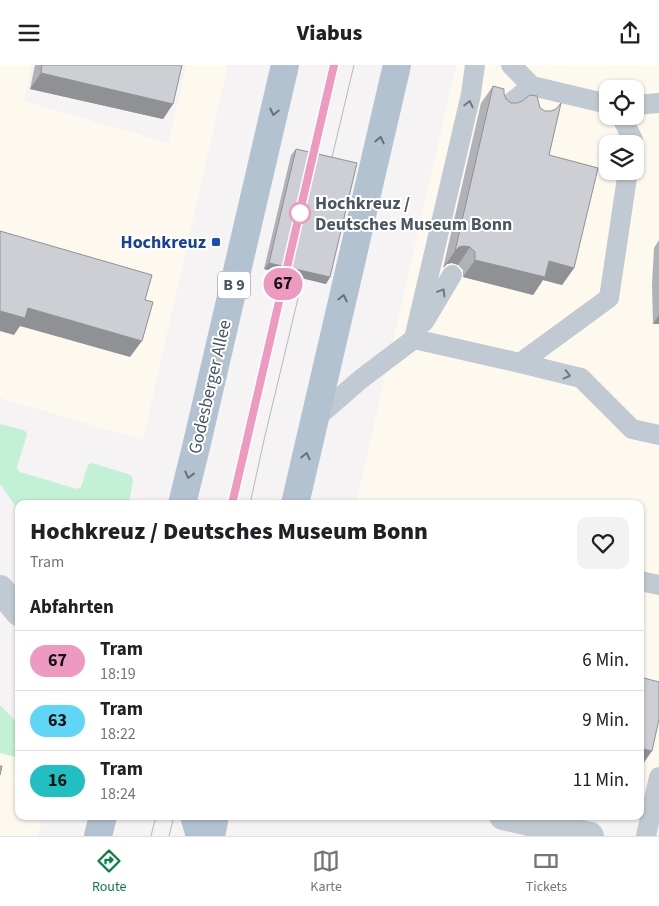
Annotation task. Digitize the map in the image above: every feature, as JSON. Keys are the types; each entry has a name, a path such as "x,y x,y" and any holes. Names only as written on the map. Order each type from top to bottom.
{"main road":[{"name":"Godesberger Allee","path":"183,500 285,65"},
{"path":"296,500 397,65"},
{"path":"195,820 200,836"},
{"path":"210,836 214,820"}],"street":[{"path":"520,820 590,836"}],"lane":[{"path":"414,339 437,263 452,194 475,65"},
{"path":"511,65 532,86 599,103"},
{"path":"504,109 532,86"},
{"path":"530,111 532,86"},
{"path":"644,104 659,103"},
{"path":"452,194 472,137"},
{"path":"520,363 609,298 627,180"},
{"path":"315,419 361,379 414,339 452,275"},
{"path":"414,339 581,378 632,429 659,435"},
{"path":"644,582 659,585"},
{"path":"646,836 659,777"}],"shaded area":[{"path":"0,65 32,65 24,101 168,143 187,65 228,65 143,440 0,398"},
{"path":"456,65 659,65 659,804 644,800 644,500 357,500"},
{"path":"0,753 15,757 15,820 42,820 38,836 0,836"}],"green space":[{"path":"0,424 26,432 27,435 17,467 20,472 77,489 81,487 88,465 92,463 131,475 133,480 130,500 15,500 15,505 0,484"},
{"path":"0,705 15,720 15,757 0,753"}],"building":[{"path":"42,65 182,65 173,104 41,73"},
{"path":"493,86 504,89 506,99 511,103 522,101 530,95 537,96 540,108 545,111 551,111 556,109 561,103 549,155 598,168 574,268 549,261 545,277 475,260 475,252 470,247 459,247 455,251"},
{"path":"296,149 357,163 330,277 269,263"},
{"path":"0,231 152,275 145,300 153,302 142,341 28,308 25,318 0,311"},
{"path":"644,678 659,682 659,719 652,751 644,749"}],"tram line":[{"path":"311,165 334,65"},
{"name":"67","path":"233,500 334,65"},
{"path":"329,170 354,65"},
{"path":"233,500 289,260"},
{"path":"251,500 306,265"},
{"path":"151,836 155,820"},
{"path":"169,836 173,820"}],"place":[{"name":"Hochkreuz / Deutsches Museum Bonn","path":"300,213"},
{"name":"Hochkreuz","path":"216,242"}]}
